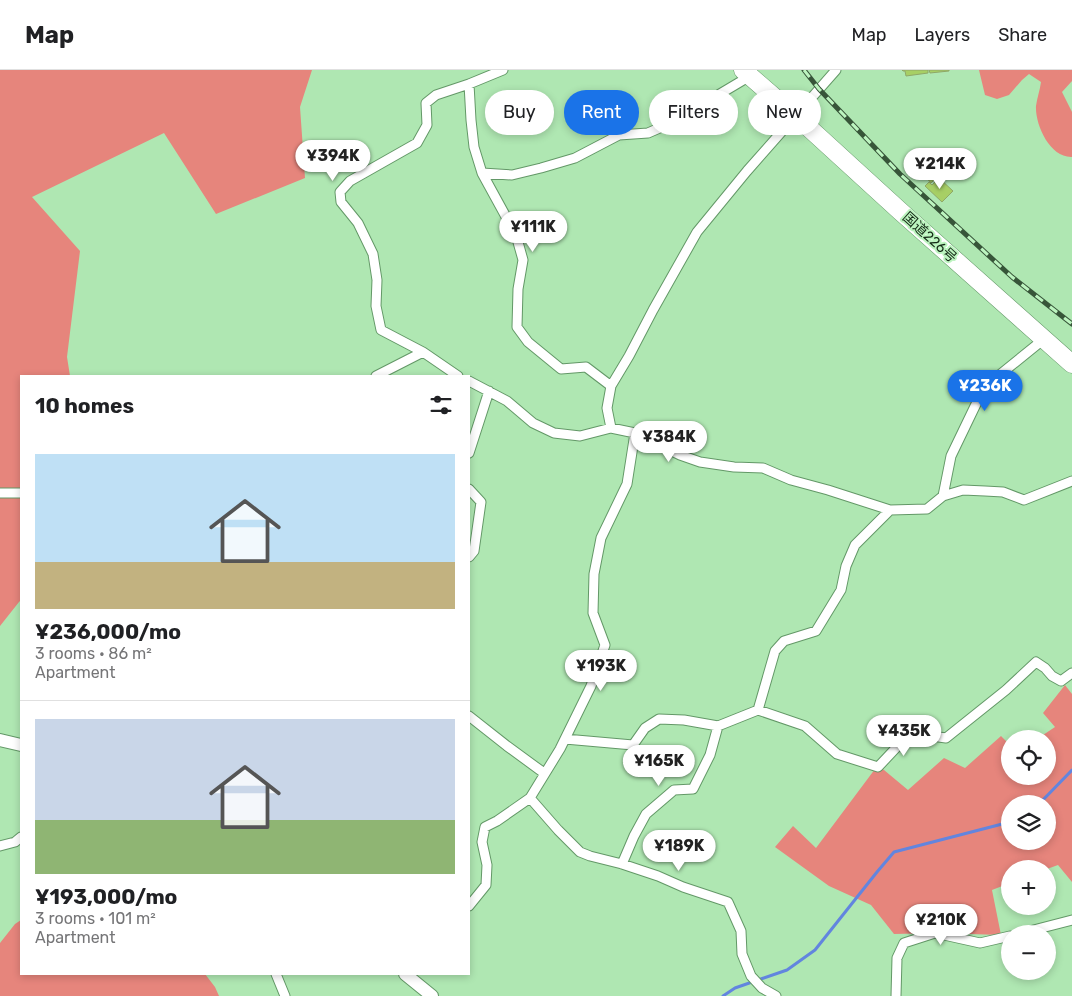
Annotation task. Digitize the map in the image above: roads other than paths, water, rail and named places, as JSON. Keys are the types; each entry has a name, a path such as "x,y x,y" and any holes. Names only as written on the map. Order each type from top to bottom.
{"highway":[{"name":"国道226号","path":"747,73 766,90"},
{"name":"国道226号","path":"817,135 1072,364"}],"street":[{"path":"457,375 423,352 381,330 376,306 377,280 373,254 358,223 341,202 340,192 350,181 417,143 427,125 426,103 436,95 503,70"},
{"path":"819,90 836,70"},
{"path":"482,173 512,175 575,158 619,134 648,133 672,123 747,73"},
{"path":"469,84 474,147 482,173 516,235 523,260 518,289 517,327 528,342 561,369 586,367 611,386"},
{"path":"611,428 606,408 611,386 697,232 779,135"},
{"path":"943,496 951,456 977,402 997,377 1044,339"},
{"path":"378,375 423,352"},
{"path":"470,382 507,401 533,423 554,434 580,436 611,428 635,433 680,455 700,462 734,467 762,468 791,480 890,510 928,509 943,496 964,490 1003,492 1024,500 1072,482"},
{"path":"470,450 489,391"},
{"path":"470,905 486,885 487,864 482,842 485,827 530,798 566,739 590,686 605,645 593,613 594,574 601,538 627,484 635,433"},
{"path":"470,490 481,502 474,551 470,556"},
{"path":"0,493 20,492"},
{"path":"758,710 775,651 784,641 816,631 841,590 846,566 855,545 890,510"},
{"path":"566,739 634,745 645,728 658,719 684,720 718,726 758,710 805,726 837,754 878,767 910,733 946,738 1006,690 1036,662 1052,676 1061,680 1072,673"},
{"path":"470,717 544,774"},
{"path":"622,864 646,814 674,790 693,789 710,755 718,726"},
{"path":"0,740 20,746"},
{"path":"530,798 580,852 658,876 683,887 728,902 741,930 742,954 751,976 762,988 776,996"},
{"path":"0,846 15,842 20,838"},
{"path":"1053,925 1072,920"},
{"path":"896,996 897,958 904,942 935,933 980,944 1001,938"},
{"path":"276,975 285,996"},
{"path":"409,975 432,996"}],"waterway":[{"path":"1048,795 1072,770"},
{"path":"723,996 735,988 787,970 815,950 894,852 1001,824"}],"railway":[{"path":"804,70 819,89 900,174 1012,277 1072,324"}]}
